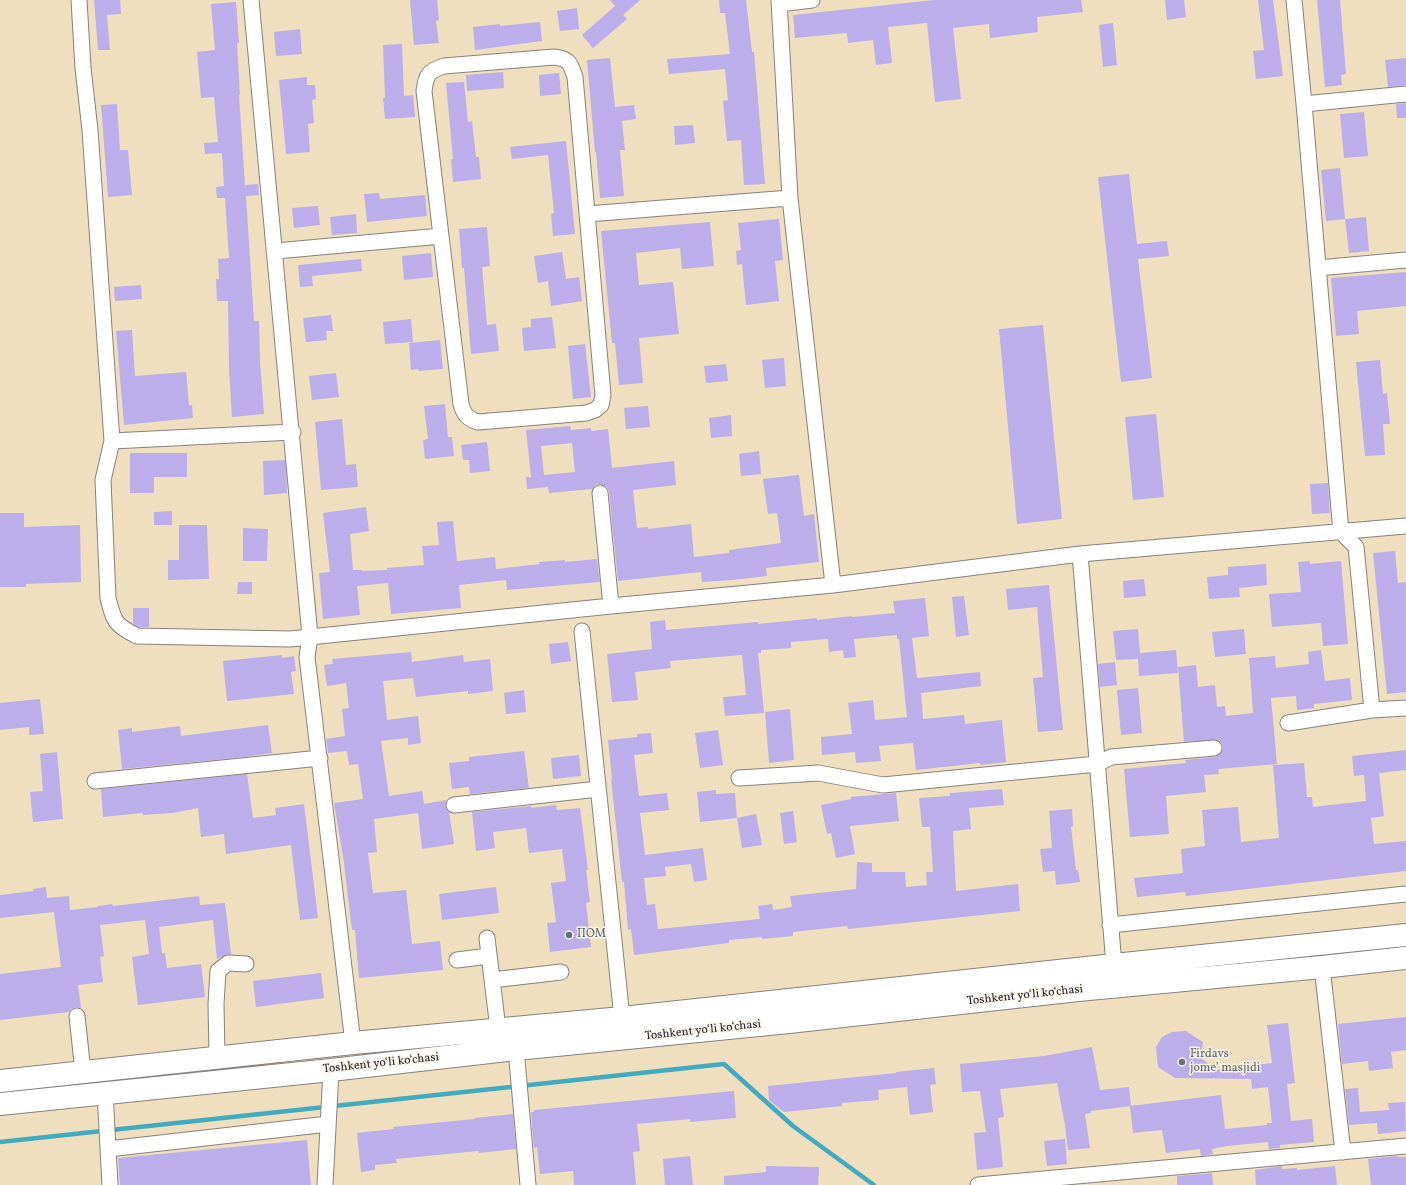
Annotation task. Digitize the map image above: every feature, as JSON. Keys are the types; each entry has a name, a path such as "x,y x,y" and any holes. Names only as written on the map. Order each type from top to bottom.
{"highway":[{"name":"Toshkent yo‘li ko‘chasi","path":"0,1081 353,1043 622,1018 1406,935"},
{"name":"Toshkent yo‘li ko‘chasi","path":"0,1104 331,1070 516,1049 874,1013 1078,990 1406,958"},
{"path":"872,991 874,1013"}],"street":[{"path":"78,0 82,68 90,130 112,441 102,480 108,598 113,617 122,628 138,636 290,639 833,585 1080,554 1406,526"},
{"path":"251,0 276,251 310,636 308,657 353,1043"},
{"path":"812,0 779,2 790,198 833,585"},
{"path":"1294,0 1341,532 1356,547 1372,710"},
{"path":"554,57 564,58 570,63 575,77 603,396 601,405 595,410 586,412 478,422 470,420 464,413 461,404 441,236 424,91 426,78 434,69 444,66 554,57"},
{"path":"1304,104 1406,94"},
{"path":"587,214 790,198"},
{"path":"276,251 441,236"},
{"path":"1318,268 1406,260"},
{"path":"112,441 292,432"},
{"path":"600,493 611,606"},
{"path":"1080,554 1114,965"},
{"path":"582,631 622,1018"},
{"path":"1288,723 1372,710 1406,708"},
{"path":"739,778 818,773 883,785 1097,764 1111,757 1214,748"},
{"path":"95,781 320,758"},
{"path":"454,805 598,789"},
{"path":"1110,925 1406,894"},
{"path":"487,938 498,1029"},
{"path":"457,960 489,956"},
{"path":"217,1058 216,1004 218,971 228,963 246,964"},
{"path":"1322,967 1343,1152"},
{"path":"492,980 561,972"},
{"path":"77,1016 83,1072"},
{"path":"516,1049 528,1185"},
{"path":"325,1185 331,1070"},
{"path":"105,1093 110,1185"},
{"path":"108,1144 329,1112"},
{"path":"978,1185 1406,1146"}],"building":[{"path":"94,0 120,0 121,14 107,15 110,50 98,50"},
{"path":"410,0 437,0 439,20 436,21 439,43 414,45"},
{"path":"610,0 640,0 623,15 627,19 593,48 582,35 615,6"},
{"path":"719,0 746,0 752,52 754,52 765,184 744,185 741,140 727,141 723,101 728,100 725,69 669,74 667,59 730,54 725,13 720,13"},
{"path":"934,0 1081,0 1083,12 1037,17 1038,32 990,38 989,24 953,28 961,99 935,102 927,23 888,27 892,63 876,65 873,40 848,43 847,33 795,38 793,15"},
{"path":"1165,0 1184,0 1186,17 1167,20"},
{"path":"1258,0 1273,0 1283,76 1256,79 1253,51 1264,50"},
{"path":"1317,0 1340,0 1346,74 1341,75 1342,85 1325,87"},
{"path":"236,2 239,43 237,43 239,95 245,185 258,184 259,195 246,196 254,321 259,321 264,414 232,417 229,370 228,301 217,301 216,279 219,279 218,259 229,258 225,198 217,198 216,187 224,186 222,153 205,154 204,143 218,142 214,97 201,98 197,52 215,50 211,4"},
{"path":"577,8 579,29 560,31 557,11"},
{"path":"540,22 542,41 475,50 473,27"},
{"path":"1113,23 1117,65 1103,67 1099,25"},
{"path":"300,29 302,54 276,56 274,32"},
{"path":"402,44 404,96 413,95 415,117 385,119 383,98 385,98 383,45"},
{"path":"610,58 615,107 634,105 636,119 622,121 625,150 620,150 624,196 600,198 587,60"},
{"path":"1406,58 1406,85 1388,87 1385,60"},
{"path":"503,72 504,88 467,91 466,75"},
{"path":"559,73 561,94 540,96 539,75"},
{"path":"307,77 307,85 315,85 316,99 312,100 314,123 308,124 310,152 286,154 279,80"},
{"path":"464,82 468,122 472,121 476,157 479,157 481,179 453,182 451,159 453,159 446,83"},
{"path":"1406,103 1406,118 1397,118 1396,104"},
{"path":"117,104 120,150 128,150 132,195 108,197 101,105"},
{"path":"1364,112 1368,156 1344,158 1340,114"},
{"path":"693,125 695,143 675,145 674,126"},
{"path":"566,141 575,234 553,236 551,214 554,213 548,155 512,159 510,147"},
{"path":"1340,168 1345,219 1326,221 1321,170"},
{"path":"1129,174 1137,244 1167,241 1169,256 1138,259 1152,378 1121,382 1098,177"},
{"path":"379,193 380,199 425,195 427,216 367,222 364,194"},
{"path":"318,206 320,225 294,228 292,208"},
{"path":"356,214 357,233 332,235 330,217"},
{"path":"1366,217 1369,251 1349,253 1345,219"},
{"path":"779,219 783,260 775,261 779,301 746,305 742,264 737,265 736,251 741,250 738,223"},
{"path":"710,222 714,266 682,269 680,248 636,253 639,285 673,282 679,334 639,338 643,383 619,385 615,343 612,343 601,231"},
{"path":"487,227 490,266 482,267 487,325 496,324 499,351 471,354 464,268 462,268 459,229"},
{"path":"562,252 566,279 579,277 582,301 551,306 548,281 538,283 534,256"},
{"path":"431,253 433,277 404,280 402,256"},
{"path":"361,259 362,271 312,276 313,286 300,287 298,265"},
{"path":"1406,272 1406,306 1357,311 1359,334 1336,336 1331,278"},
{"path":"141,285 142,299 115,301 114,287"},
{"path":"331,315 333,331 326,331 327,340 306,342 303,318"},
{"path":"552,317 556,348 524,351 522,328 531,327 531,319"},
{"path":"411,319 413,342 385,344 383,322"},
{"path":"1043,325 1062,519 1017,524 999,329"},
{"path":"132,330 135,376 186,372 189,405 192,405 193,418 124,425 116,331"},
{"path":"440,340 443,369 419,371 418,369 411,370 409,343"},
{"path":"585,344 591,397 573,399 568,346"},
{"path":"784,358 786,386 765,388 762,360"},
{"path":"1380,360 1383,394 1387,393 1390,424 1383,424 1385,455 1365,456 1356,362"},
{"path":"726,364 728,381 706,383 704,366"},
{"path":"336,373 339,397 312,400 309,376"},
{"path":"445,404 448,437 452,437 454,456 425,459 423,440 428,439 424,406"},
{"path":"648,406 650,427 626,429 624,408"},
{"path":"1156,414 1164,497 1133,500 1125,417"},
{"path":"731,415 732,436 711,438 709,418"},
{"path":"342,419 346,465 356,464 358,487 321,490 315,422"},
{"path":"570,426 571,430 591,428 591,431 608,429 612,468 674,461 676,485 633,490 637,528 648,527 648,529 691,524 694,557 729,553 729,550 781,543 777,513 768,514 763,479 799,475 804,516 814,514 819,562 766,568 767,576 732,580 702,582 701,572 618,581 609,492 607,487 599,484 595,485 592,489 549,493 548,487 527,489 526,477 531,477 526,430","holes":["572,443 575,472 544,475 541,446"]},
{"path":"487,442 490,471 470,473 469,460 463,460 461,445"},
{"path":"759,451 761,474 741,476 739,454"},
{"path":"130,453 187,453 187,477 154,477 154,493 130,493"},
{"path":"286,460 287,493 264,495 263,461"},
{"path":"1328,483 1330,513 1312,514 1310,484"},
{"path":"366,507 369,531 350,534 353,570 387,570 387,568 424,565 422,546 439,545 437,522 453,521 457,561 495,557 496,569 540,564 539,562 565,560 565,562 597,559 600,582 507,590 506,580 459,585 461,608 391,614 388,583 357,586 360,615 323,619 319,573 330,572 323,513"},
{"path":"172,511 172,525 154,525 154,512"},
{"path":"0,513 24,513 24,527 80,525 81,582 26,584 26,587 0,587"},
{"path":"179,525 207,525 209,579 168,580 168,560 179,560"},
{"path":"243,528 268,529 267,561 243,561"},
{"path":"1395,551 1398,583 1406,582 1406,692 1387,694 1373,553"},
{"path":"1310,561 1310,564 1341,561 1348,644 1323,646 1321,623 1272,627 1269,594 1301,592 1298,562"},
{"path":"1266,564 1267,585 1239,588 1240,597 1209,599 1207,577 1228,575 1228,567"},
{"path":"1144,579 1146,596 1124,598 1123,581"},
{"path":"238,582 252,582 252,594 237,594"},
{"path":"1049,585 1063,730 1038,732 1033,678 1043,677 1037,607 1008,610 1006,589"},
{"path":"964,596 969,635 956,637 952,597"},
{"path":"925,598 929,636 912,638 917,678 980,672 981,686 921,693 923,719 964,715 965,724 1002,720 1006,762 980,765 980,763 916,770 913,743 879,746 881,761 856,763 855,752 822,755 821,737 852,734 848,703 873,700 875,720 907,717 899,639 897,639 897,635 854,639 856,657 844,658 843,650 829,652 828,639 791,642 791,648 761,650 761,653 758,653 764,713 725,716 723,697 746,695 742,655 670,661 671,668 635,672 638,700 612,702 607,654 652,649 650,622 665,620 666,630 758,622 758,624 817,618 817,620 852,617 895,613 893,601"},
{"path":"133,608 149,608 149,627 139,627 133,624"},
{"path":"1138,629 1140,653 1176,650 1178,673 1139,676 1138,659 1116,660 1113,631"},
{"path":"1244,629 1246,654 1215,657 1212,632"},
{"path":"568,642 571,661 551,664 549,644"},
{"path":"1321,650 1325,681 1350,678 1352,700 1314,704 1314,708 1297,710 1296,696 1271,698 1277,764 1218,769 1219,774 1204,775 1206,792 1166,796 1169,834 1130,837 1124,769 1186,763 1185,760 1215,757 1219,755 1223,748 1222,743 1217,740 1184,742 1178,667 1196,665 1198,687 1215,685 1217,707 1225,706 1226,716 1253,713 1249,658 1275,656 1276,668 1309,664 1308,652"},
{"path":"411,652 412,662 463,655 464,662 490,659 493,691 468,694 468,691 416,697 413,678 383,681 387,720 418,716 421,743 408,745 408,738 381,741 389,796 422,791 424,804 446,800 445,806 449,812 454,844 422,849 418,813 374,819 377,852 368,853 373,893 406,890 412,944 440,941 443,970 359,978 355,930 352,930 343,856 334,803 363,799 358,764 349,765 347,751 328,753 326,739 345,736 342,709 349,708 346,683 327,686 324,665 333,664 332,659"},
{"path":"282,655 282,658 294,656 296,671 291,672 294,694 227,701 223,661"},
{"path":"1115,662 1117,685 1100,687 1098,664"},
{"path":"1138,688 1142,733 1121,735 1117,690"},
{"path":"524,690 526,712 506,714 504,693"},
{"path":"40,699 44,734 29,735 29,727 0,730 0,703"},
{"path":"790,709 794,760 769,763 765,712"},
{"path":"268,725 272,753 122,769 118,730 132,728 132,732 180,726 181,736"},
{"path":"718,730 723,765 700,768 695,733"},
{"path":"651,733 653,753 634,755 639,796 667,793 669,810 640,813 645,855 703,848 707,880 694,882 691,864 665,867 666,876 644,878 647,905 655,904 658,929 760,919 758,906 772,904 773,910 792,907 790,896 856,889 857,862 872,863 872,872 905,872 906,887 927,885 926,872 933,872 930,827 922,827 919,798 950,796 950,793 1002,789 1004,805 969,808 971,829 953,831 956,891 1018,884 1020,911 848,929 847,926 793,932 793,936 729,940 729,943 634,955 631,929 628,930 624,882 622,882 608,740 637,737 637,734"},
{"path":"1406,750 1406,770 1379,773 1384,816 1371,818 1374,844 1406,841 1406,871 1186,896 1185,892 1137,897 1134,878 1183,873 1181,849 1205,846 1202,810 1238,807 1241,842 1279,838 1273,765 1304,763 1307,797 1312,797 1313,807 1366,801 1364,775 1354,776 1352,756"},
{"path":"524,751 529,788 470,794 469,787 452,789 449,763 469,761 469,757"},
{"path":"57,752 63,819 33,822 30,792 43,791 40,754"},
{"path":"579,755 581,776 553,779 551,758"},
{"path":"247,774 253,818 276,815 275,808 304,804 318,918 300,920 291,845 226,854 224,834 201,837 198,808 172,813 143,815 142,813 103,817 101,789"},
{"path":"716,790 716,794 735,793 737,818 700,822 697,792"},
{"path":"896,793 899,821 850,826 855,854 836,858 831,833 827,834 821,805 851,799 851,797"},
{"path":"556,805 557,810 580,808 588,870 586,870 590,902 586,903 591,947 550,952 547,923 556,922 551,883 566,881 562,849 529,853 526,828 493,832 495,848 476,851 472,812"},
{"path":"1072,809 1073,826 1071,827 1076,870 1078,870 1080,882 1056,885 1055,871 1043,872 1040,849 1052,848 1049,811"},
{"path":"793,811 797,842 784,844 780,813"},
{"path":"756,814 762,845 742,848 737,818"},
{"path":"46,887 47,898 69,896 70,910 112,904 113,906 199,896 200,905 225,903 231,954 217,959 213,920 159,927 162,953 165,953 167,968 201,964 205,997 138,1005 132,957 149,954 145,920 100,925 104,956 100,957 103,982 78,985 81,1008 76,1007 71,1009 69,1012 0,1020 0,974 61,967 54,912 0,918 0,895 34,891 33,889"},
{"path":"496,887 499,913 442,920 439,894"},
{"path":"321,973 324,998 256,1007 253,981"},
{"path":"1406,1017 1406,1050 1391,1052 1393,1068 1369,1071 1368,1061 1342,1064 1338,1024"},
{"path":"1288,1023 1295,1083 1287,1084 1291,1121 1312,1119 1314,1142 1280,1145 1280,1148 1269,1149 1268,1142 1227,1146 1212,1149 1213,1154 1201,1156 1200,1149 1166,1153 1162,1130 1133,1133 1130,1106 1221,1095 1225,1129 1267,1125 1267,1123 1272,1123 1268,1087 1252,1089 1251,1079 1175,1078 1158,1067 1156,1047 1162,1037 1172,1032 1186,1031 1203,1042 1201,1058 1216,1070 1272,1063 1267,1025"},
{"path":"1092,1047 1100,1090 1129,1087 1131,1106 1091,1111 1091,1113 1085,1114 1090,1148 1068,1150 1057,1083 1000,1089 1004,1117 998,1118 1003,1167 977,1170 974,1133 986,1132 980,1091 962,1092 960,1064 1044,1056"},
{"path":"934,1068 936,1084 930,1085 933,1112 910,1115 907,1087 878,1090 879,1100 842,1103 842,1106 784,1112 769,1100 768,1086"},
{"path":"1358,1088 1360,1112 1389,1110 1388,1103 1405,1102 1406,1131 1378,1134 1377,1123 1349,1125 1345,1089"},
{"path":"734,1091 736,1118 690,1122 690,1119 637,1124 640,1151 633,1152 636,1185 574,1185 573,1171 540,1174 537,1147 534,1148 531,1112 534,1112 534,1110"},
{"path":"513,1114 516,1149 396,1159 397,1163 375,1165 375,1170 361,1172 357,1133 394,1129 393,1127"},
{"path":"1065,1139 1067,1164 1047,1166 1044,1141"},
{"path":"307,1140 311,1185 120,1185 118,1158"},
{"path":"690,1156 693,1185 665,1185 663,1159"},
{"path":"1397,1156 1406,1157 1406,1185 1371,1185 1368,1159"},
{"path":"766,1166 819,1167 818,1185 724,1185 724,1176 766,1172"},
{"path":"1282,1166 1282,1169 1297,1168 1297,1170 1335,1166 1337,1185 1256,1185 1255,1170"},
{"path":"1212,1173 1213,1185 1177,1185 1177,1176"}],"waterway":[{"path":"0,1142 724,1064 793,1126 874,1185"}],"place":[{"name":"ПОМ","path":"569,935"},
{"name":"Firdavs jome’ masjidi","path":"1182,1062"}]}
